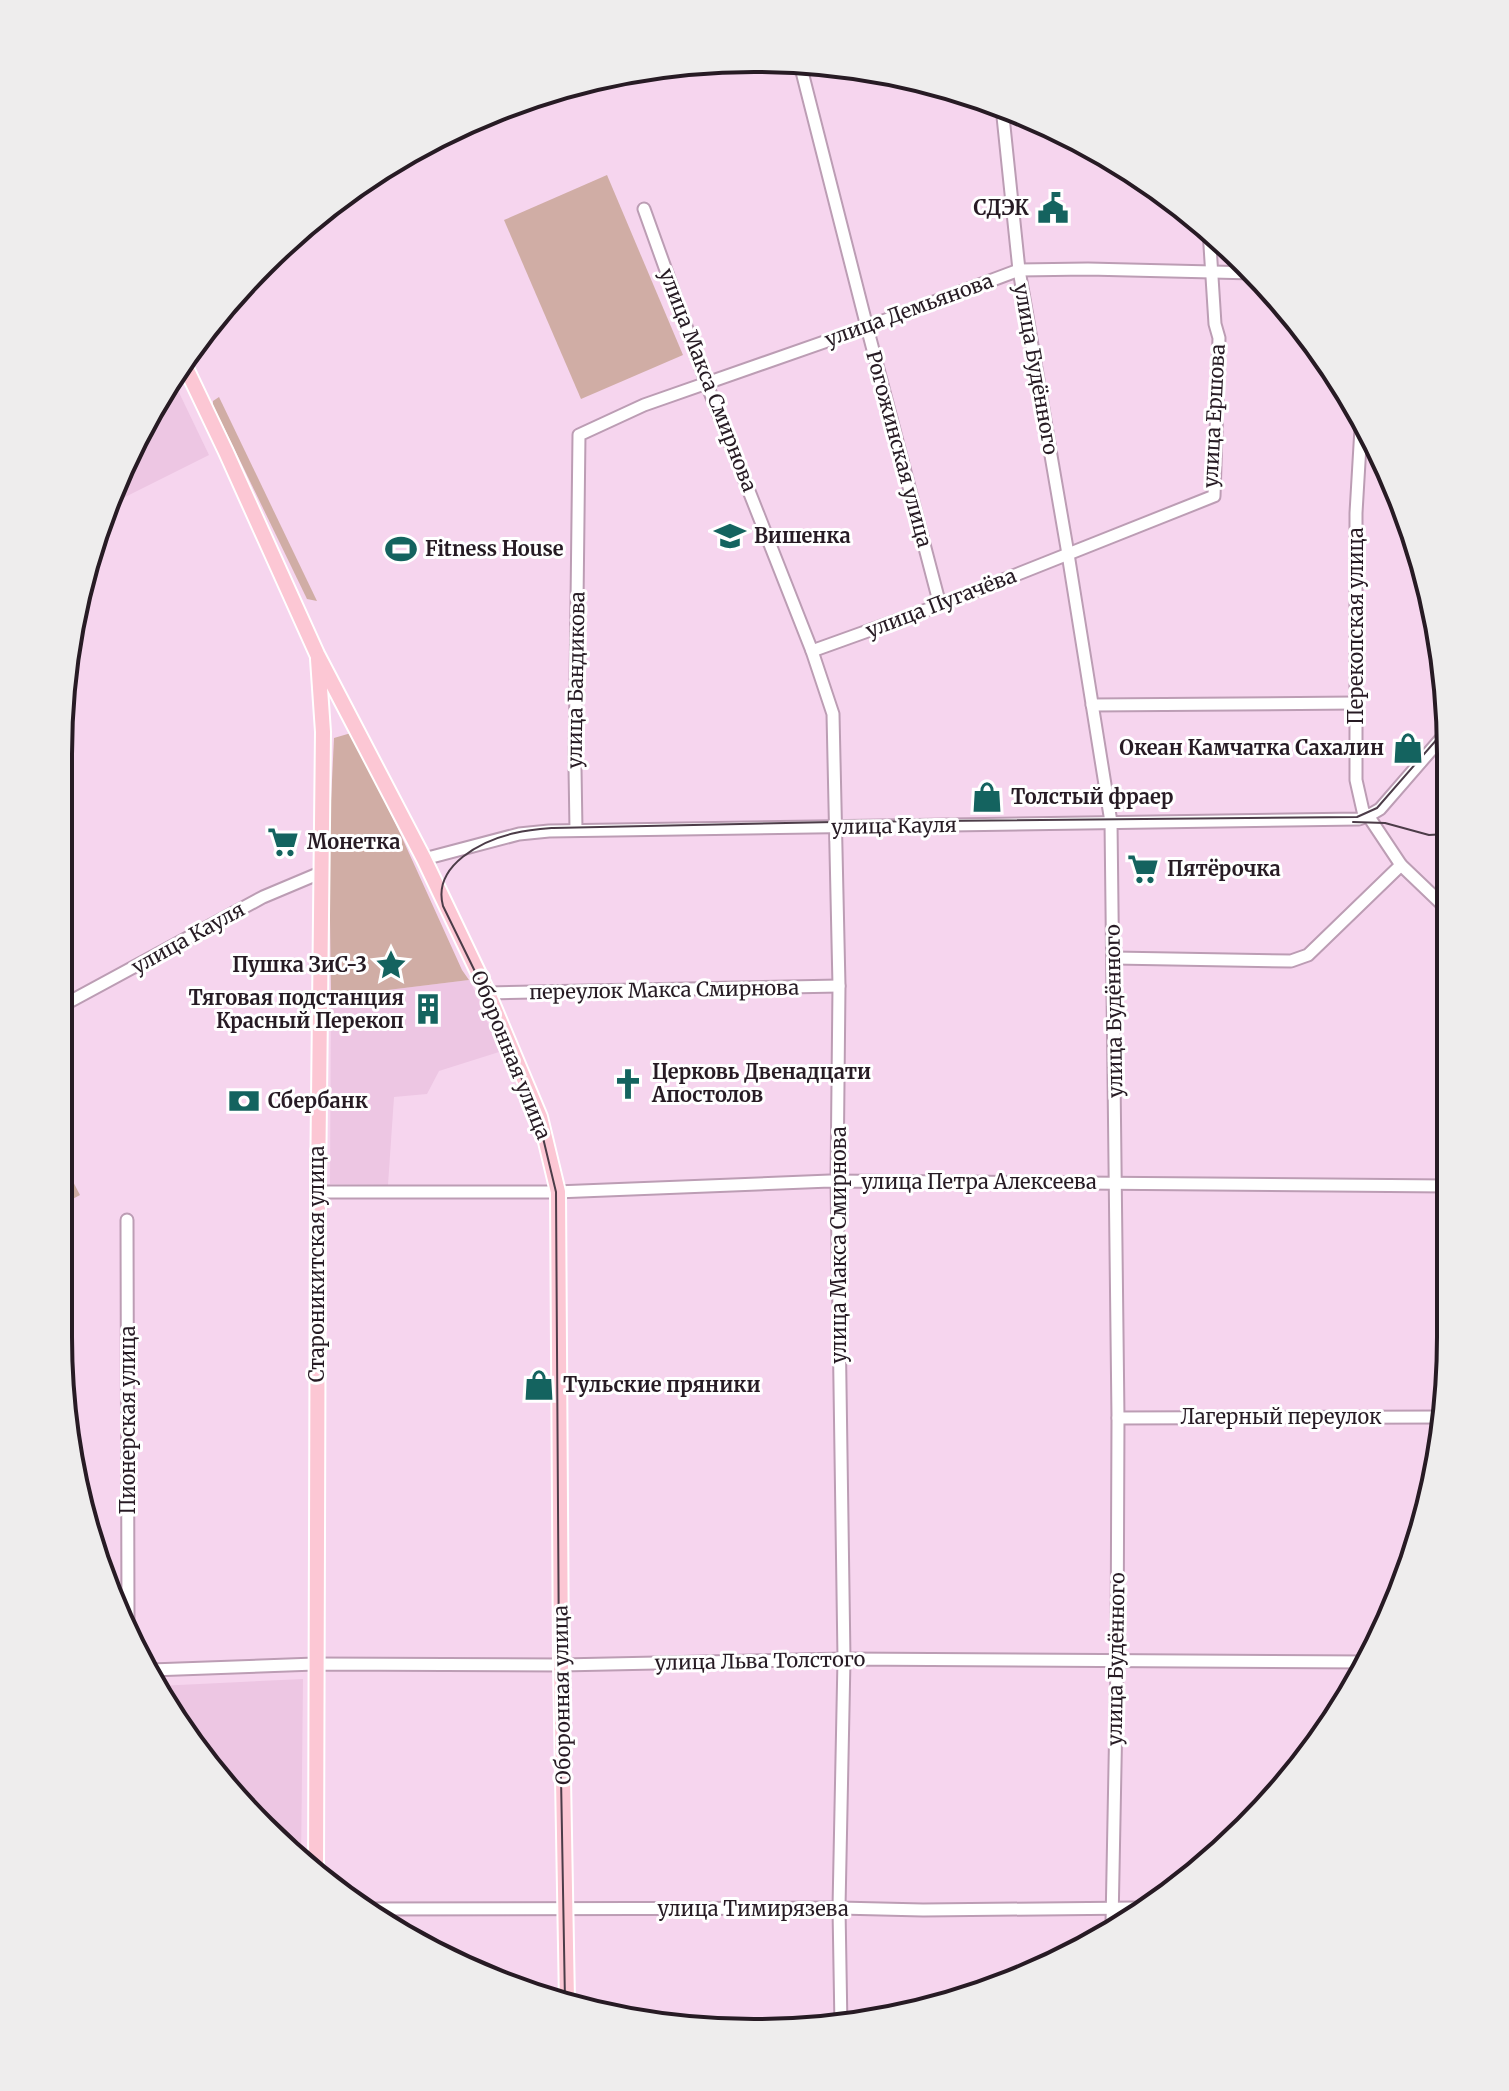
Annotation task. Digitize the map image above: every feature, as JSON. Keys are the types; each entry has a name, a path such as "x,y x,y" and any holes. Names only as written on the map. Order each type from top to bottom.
{"main road":[{"name":"Оборонная улица","path":"188,373 317,654 424,859 488,993 540,1117 558,1192 567,1993"},
{"name":"Староникитская улица","path":"316,1860 323,732 317,654"},
{"path":"323,732 336,725 356,727"}],"street":[{"name":"Рогожинская улица","path":"802,73 940,605"},
{"name":"улица Будённого","path":"1003,119 1019,270 1111,822 1118,1418 1112,1918"},
{"name":"улица Макса Смирнова","path":"644,209 706,382 812,651 833,714 839,986 837,1181 844,1659 839,1908 841,2013"},
{"name":"улица Ершова","path":"1068,554 1214,496 1219,338 1215,324 1210,246"},
{"name":"улица Демьянова","path":"579,435 644,405 1019,270 1237,272"},
{"name":"улица Бандикова","path":"576,830 579,435"},
{"name":"Перекопская улица","path":"1360,440 1356,513 1356,780 1363,811 1370,818"},
{"name":"улица Пугачёва","path":"812,651 1068,554"},
{"path":"1092,705 1356,703"},
{"path":"1437,744 1370,818 1401,865 1437,899"},
{"name":"улица Кауля","path":"424,859 519,834 576,830 1370,818"},
{"path":"1114,958 1300,959 1308,955 1401,865"},
{"name":"улица Кауля","path":"72,1000 263,897 320,873"},
{"name":"переулок Макса Смирнова","path":"488,993 839,986"},
{"name":"улица Петра Алексеева","path":"318,1192 558,1192 837,1181 1437,1186"},
{"name":"Пионерская улица","path":"127,1220 128,1607"},
{"name":"Лагерный переулок","path":"1118,1418 1432,1417"},
{"name":"улица Льва Толстого","path":"159,1670 315,1664 561,1665 844,1659 1354,1662"},
{"name":"улица Тимирязева","path":"383,1909 1128,1908"}],"shaded area":[{"path":"607,175 683,355 581,399 504,220"},
{"path":"178,390 209,455 122,499 142,453"},
{"path":"219,397 317,601 307,599 213,405"},
{"path":"351,733 469,980 331,997 329,843 334,738"},
{"path":"469,980 499,1052 439,1071 427,1094 394,1097 388,1185 330,1184 331,997"},
{"path":"72,1180 80,1195 72,1199"},
{"path":"303,1679 301,1847 241,1787 168,1686"}],"tram line":[{"path":"565,1992 556,1192 538,1117 486,994 443,906 445,878 475,848 502,836 553,828 1357,817 1377,808 1437,740"},
{"path":"1353,822 1385,823 1437,835"}],"place":[{"name":"СДЭК","path":"1053,208"},
{"name":"Вишенка","path":"730,536"},
{"name":"Fitness House","path":"401,549"},
{"name":"Океан Камчатка Сахалин","path":"1408,748"},
{"name":"Толстый фраер","path":"987,797"},
{"name":"Монетка","path":"283,842"},
{"name":"Пятёрочка","path":"1143,869"},
{"name":"Пушка ЗиС-3","path":"391,965"},
{"name":"Тяговая подстанция Красный Перекоп","path":"428,1009"},
{"name":"Церковь Двенадцати Апостолов","path":"628,1084"},
{"name":"Сбербанк","path":"244,1101"},
{"name":"Тульские пряники","path":"539,1385"}]}
